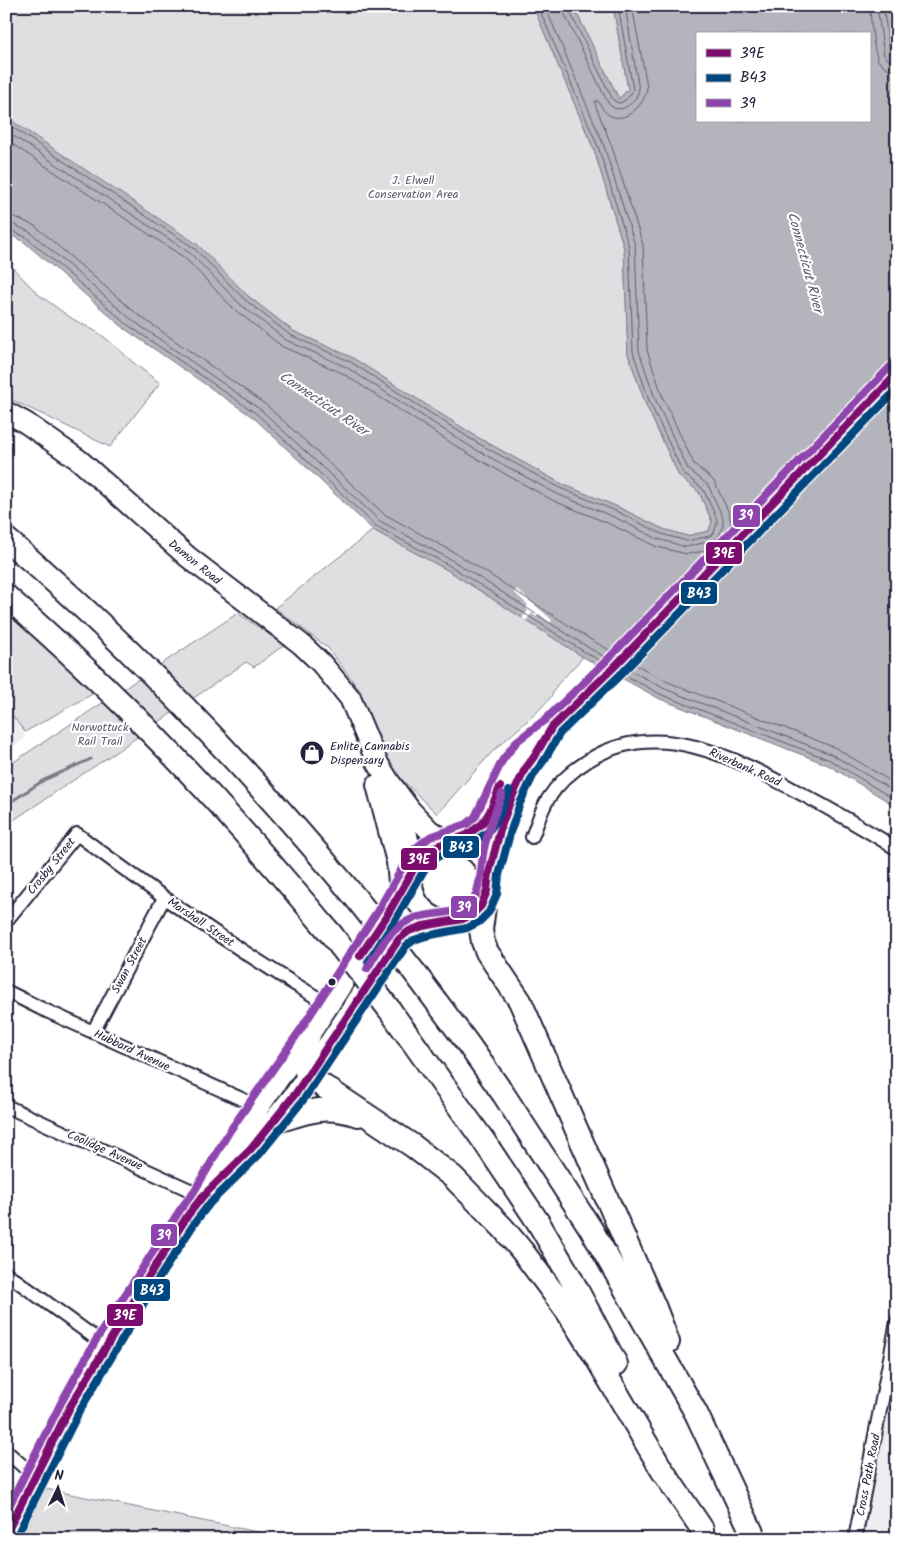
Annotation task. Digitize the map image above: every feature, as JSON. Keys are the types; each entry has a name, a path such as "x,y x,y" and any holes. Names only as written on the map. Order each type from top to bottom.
{"highway":[{"path":"6,539 143,665 193,715 275,804 355,897 416,973 500,1088 591,1229 696,1412"},
{"path":"6,596 160,741 256,846 331,934 389,1009 492,1153 555,1250 705,1534"},
{"path":"485,899 481,930 487,952 520,1001 655,1308 696,1412 755,1539"},
{"path":"309,1035 303,1059 308,1076 413,1146 453,1177 503,1228 523,1252 567,1311 662,1470 705,1534"},
{"path":"265,1115 296,1114 322,1110 354,1113 373,1119"}],"main road":[{"path":"6,1535 71,1404 106,1345 188,1215 203,1196 251,1149 265,1115 309,1035 389,912 420,857 440,843 449,842 472,833 483,823 515,759 525,747 552,727 614,667 897,374"},
{"name":"Damon Road","path":"6,412 26,423 79,460 188,558 301,644 322,663 350,698 377,762 390,783 410,810 430,831 449,842"},
{"path":"265,1115 308,1076 399,939 409,931 423,926 463,919 473,914 481,906 485,899 501,827 514,792 525,769 552,727"},
{"name":"Damon Road","path":"363,730 369,763 398,862 400,892"},
{"name":"Damon Road","path":"377,785 405,827 413,869"},
{"path":"449,842 461,844 475,853 490,873"},
{"path":"413,869 414,891 420,903 432,916 446,921"}],"street":[{"name":"Riverbank Road","path":"532,838 547,800 559,784 583,763 596,755 624,744 654,741 685,744 702,748 743,764 833,811 897,849"},
{"name":"Marshall Street","path":"77,834 164,898 329,1005"},
{"name":"Crosby Street","path":"6,921 77,834"},
{"name":"Swan Street","path":"93,1032 164,898"},
{"name":"Hubbard Avenue","path":"6,991 265,1115"},
{"name":"Coolidge Avenue","path":"6,1106 203,1196"},
{"path":"6,1273 106,1345"},
{"name":"Cross Path Road","path":"855,1539 897,1322"},
{"path":"6,1451 35,1477"}],"shaded area":[{"path":"6,702 14,718 25,732 24,739 6,752"},
{"path":"897,1351 897,1539 860,1539"}],"green space":[{"name":"J. Elwell Conservation Area","path":"6,6 533,6 594,150 624,248 628,354 646,405 679,476 699,492 712,522 709,531 687,536 663,529 618,507 562,484 477,437 351,357 293,331 6,117"},
{"path":"573,6 613,6 628,89 619,99"},
{"path":"883,6 897,6 897,135"},
{"path":"6,261 38,294 71,318 97,332 160,383 110,447 6,397"},
{"path":"373,530 449,571 583,657 557,685 551,697 492,752 437,814 387,765 375,737 361,692 328,648 275,608"},
{"path":"6,610 38,638 94,693 25,732 14,718 6,702"},
{"name":"Norwottuck Rail Trail","path":"238,613 284,645 254,667 246,662 6,825 6,767"},
{"path":"46,1489 292,1539 21,1539"}],"water":[{"name":"Connecticut River","path":"533,6 573,6 619,99 628,89 613,6 888,6 897,68 897,807 828,765 660,699 583,657 449,571 373,530 254,418 125,329 23,241 6,233 6,117 197,244 248,296 293,331 351,357 477,437 562,484 618,507 663,529 687,536 709,531 712,521 699,492 679,476 646,405 628,354 624,248 594,150"}],"pier":[{"path":"517,589 552,620 550,623 539,614 536,617 532,613 526,621 522,618 528,611 526,608 528,605 514,592"}],"waterway":[{"path":"6,805 44,780 91,759"}],"transit line":[{"name":"39","path":"6,1512 62,1401 96,1340 180,1210 195,1190 229,1132 301,1029 380,907 412,851 430,837 467,824 475,817 502,761 517,741 546,719 607,660 890,367"},
{"name":"39E","path":"6,1534 71,1405 188,1215 203,1196 251,1149 296,1093 399,939 409,931 423,926 463,919 473,914 481,906 487,891 489,873 501,827 511,799 525,769 552,727 614,667 897,374"},
{"name":"B43","path":"15,1539 80,1410 157,1281 196,1221 210,1203 259,1155 304,1099 406,946 414,940 426,936 467,928 479,922 489,912 497,894 499,875 520,803 534,774 560,733 621,674 897,389"},
{"name":"39E","path":"360,956 386,917 420,858 434,847 467,835 482,824 490,811 500,787"},
{"name":"B43","path":"368,962 427,865 439,856 472,843 489,831 499,816 509,791"},
{"name":"39","path":"367,969 386,940 404,923 419,917 460,909 473,900 476,896 488,835 502,794"}],"place":[{"name":"Enlite Cannabis Dispensary","path":"312,753"}]}
